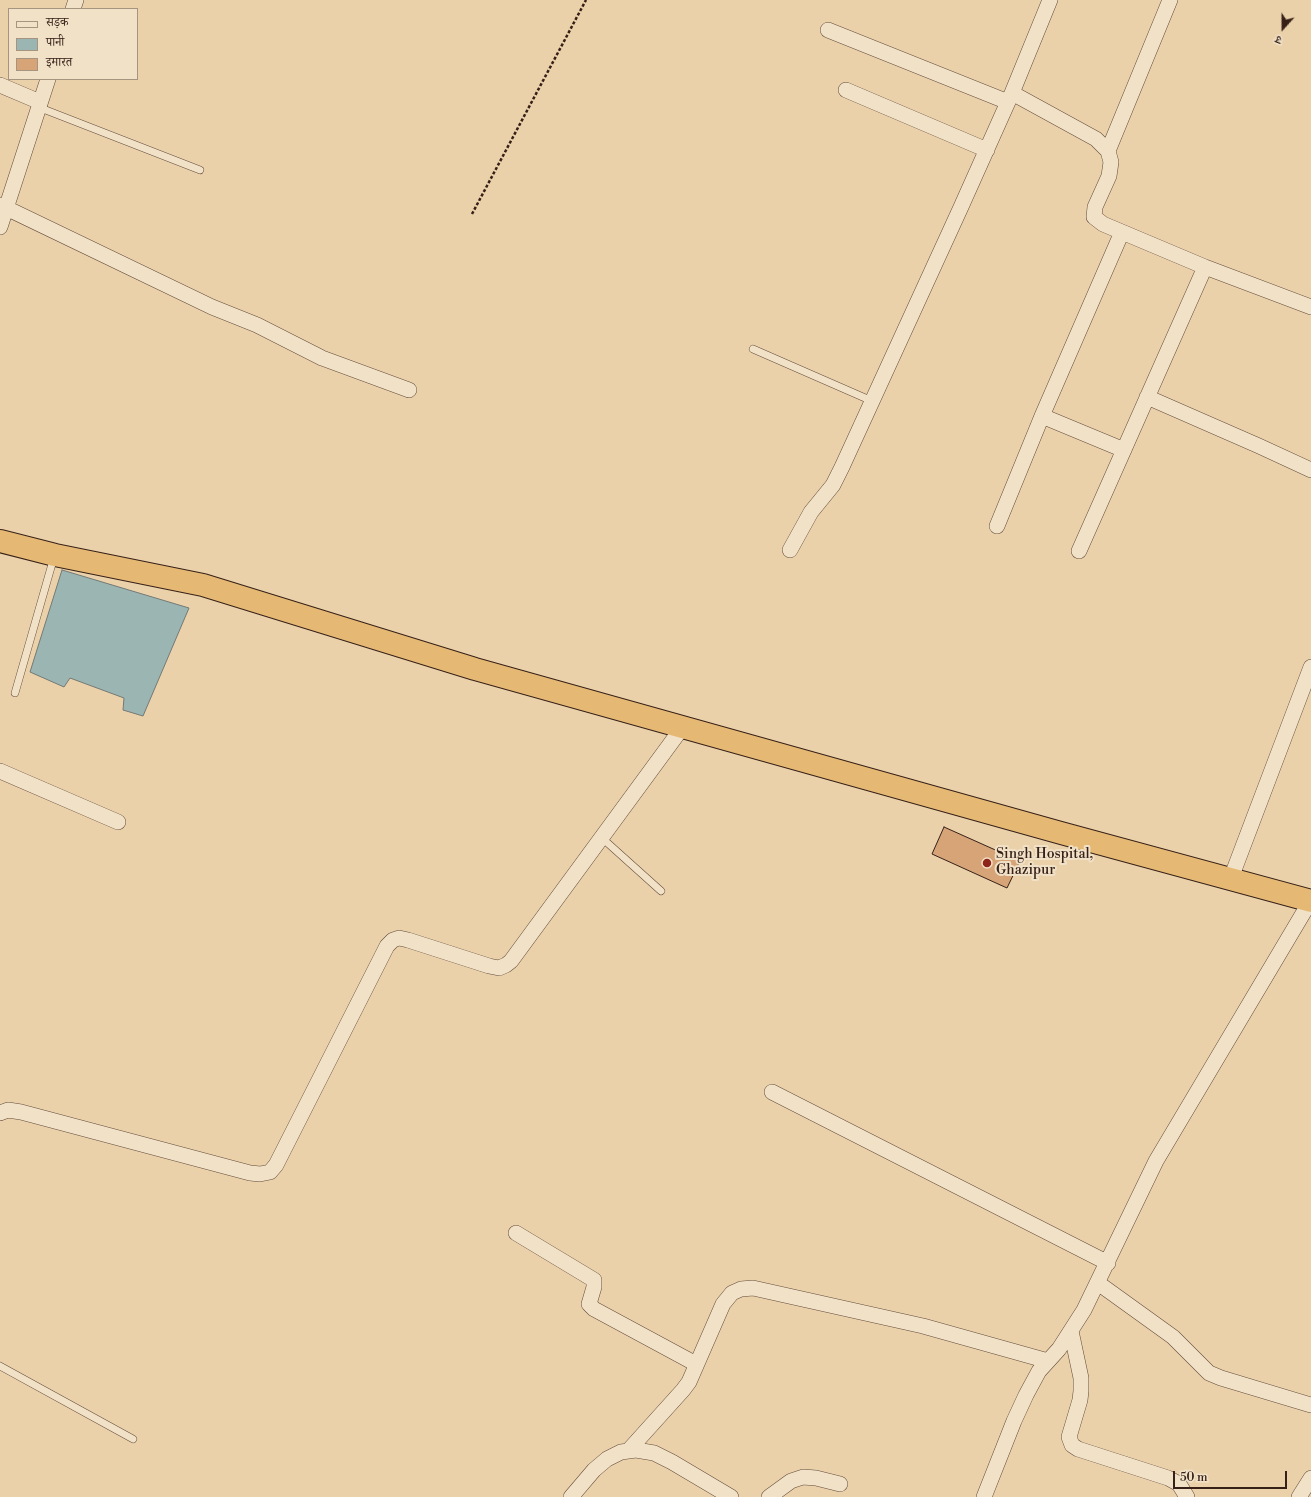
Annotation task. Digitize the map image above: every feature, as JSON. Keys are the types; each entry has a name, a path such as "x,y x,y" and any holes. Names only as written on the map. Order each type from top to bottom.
{"highway":[{"path":"0,541 55,555 204,585 475,669 682,728 1311,900"}],"street":[{"path":"790,550 811,512 833,485 987,150 1050,0"},
{"path":"1108,151 1170,0"},
{"path":"828,30 1010,97 1096,139 1108,151 1111,162 1109,176 1096,207 1094,217 1102,224 1205,267 1311,306"},
{"path":"0,227 3,207 48,80"},
{"path":"0,85 39,104"},
{"path":"846,90 987,150"},
{"path":"3,207 212,307 256,325 322,358 409,390"},
{"path":"997,526 1042,416 1122,232"},
{"path":"1079,551 1205,267"},
{"path":"1147,397 1311,470"},
{"path":"1042,416 1124,450"},
{"path":"1231,878 1311,667"},
{"path":"0,1113 8,1110 21,1112 250,1173 260,1174 270,1172 276,1165 388,946 393,940 400,938 408,940 494,967 499,968 506,965 511,961 682,728"},
{"path":"0,771 118,822"},
{"path":"984,1497 1014,1421 1039,1371 1059,1349 1084,1310 1156,1161 1311,900"},
{"path":"772,1092 1108,1263"},
{"path":"516,1233 594,1280 594,1287 589,1304 594,1309 696,1364"},
{"path":"1098,1283 1173,1338 1209,1373 1311,1405"},
{"path":"628,1451 683,1390 723,1304 732,1293 741,1289 753,1288 923,1326 1048,1361"},
{"path":"1071,1331 1081,1384 1080,1400 1069,1436 1072,1445 1078,1449 1168,1478 1179,1484 1187,1497"},
{"path":"571,1497 594,1470 607,1459 621,1452 636,1450 654,1453 731,1497"},
{"path":"769,1497 791,1482 803,1477 816,1478 840,1484"},
{"path":"1299,1497 1311,1478"}],"lane":[{"path":"39,104 200,170"},
{"path":"753,349 872,401"},
{"path":"15,693 55,555"},
{"path":"602,838 661,891"},
{"path":"0,1366 133,1439"}],"path":[{"path":"472,214 586,0"}],"water":[{"path":"62,570 189,608 143,716 123,710 124,698 70,678 64,687 30,672"}],"building":[{"path":"944,827 1020,861 1007,888 932,854"}],"place":[{"name":"Singh Hospital, Ghazipur","path":"987,863"}]}
